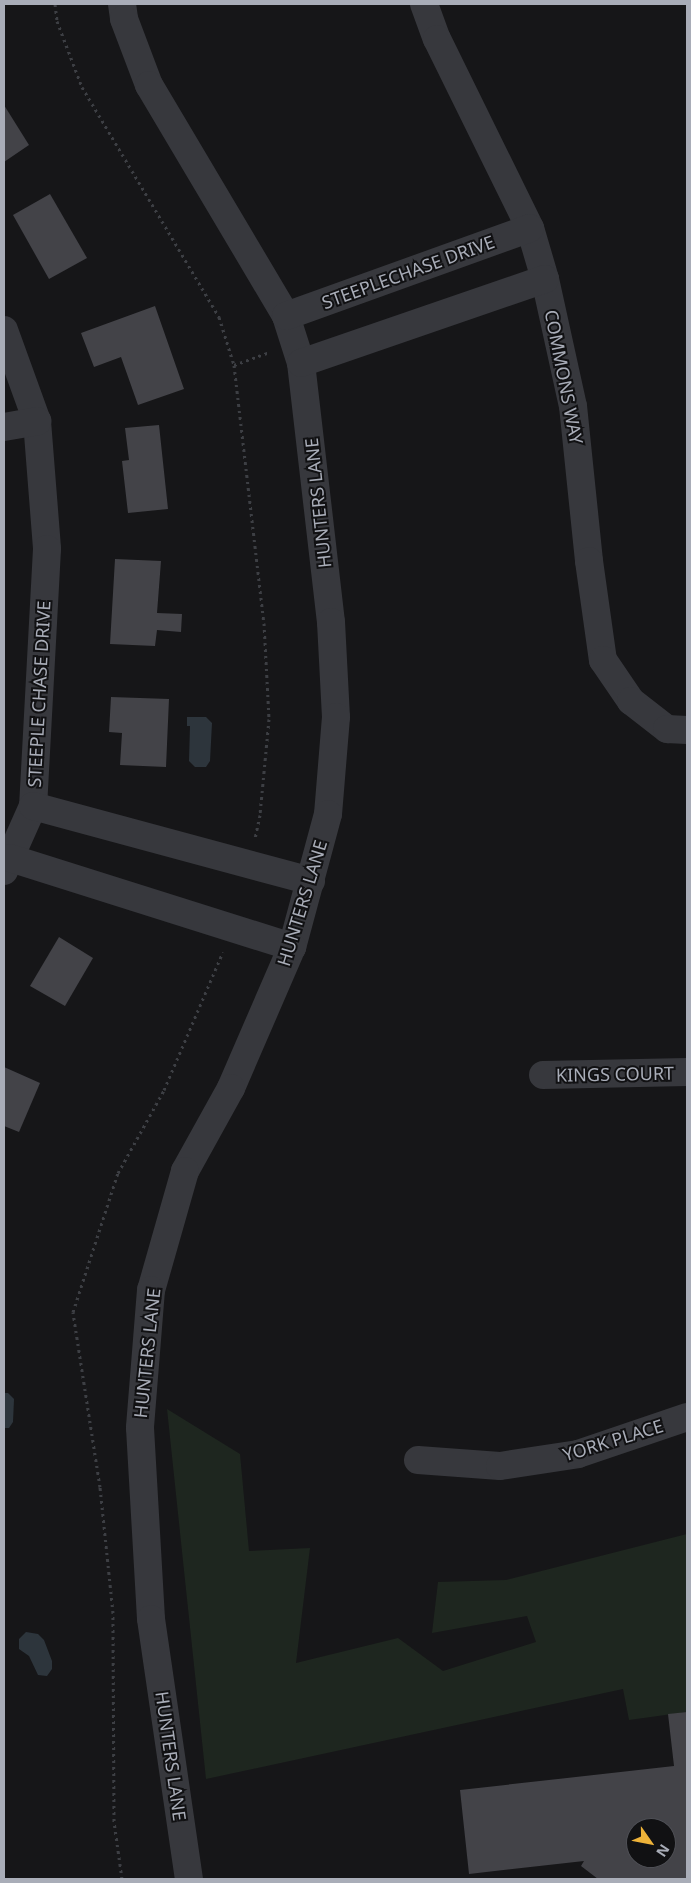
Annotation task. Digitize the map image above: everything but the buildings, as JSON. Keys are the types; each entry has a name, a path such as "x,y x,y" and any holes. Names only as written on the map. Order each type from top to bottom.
{"street":[{"name":"HUNTERS LANE","path":"122,4 124,20 149,85 286,316 298,353 331,622 336,717 328,814 292,947 231,1088 185,1171 151,1290 140,1428 150,1610 189,1879"},
{"name":"COMMONS WAY","path":"424,4 437,39 530,228 545,278 573,406 589,561 603,660 631,701 667,729 687,730"},
{"name":"STEEPLECHASE DRIVE","path":"286,316 530,228"},
{"path":"298,353 545,278"},
{"name":"STEEPLE CHASE DRIVE","path":"4,330 37,421 47,549 33,806 311,881"},
{"path":"4,428 37,421"},
{"path":"33,806 7,864 292,947"},
{"name":"KINGS COURT","path":"543,1075 687,1072"},
{"name":"YORK PLACE","path":"418,1460 500,1466 578,1454 687,1417"}],"path":[{"path":"234,365 298,353"}],"shaded area":[{"path":"187,717 206,717 212,723 210,761 206,767 195,767 189,761 190,726 187,726"},
{"path":"4,1393 8,1393 14,1399 13,1422 9,1428 4,1428"},
{"path":"167,1409 240,1454 249,1551 310,1548 296,1663 398,1638 443,1671 536,1642 527,1616 432,1633 438,1582 506,1580 687,1534 687,1712 629,1720 623,1689 206,1779"},
{"path":"26,1632 38,1634 44,1640 52,1661 52,1669 47,1676 38,1675 29,1656 19,1649 19,1639"}]}
